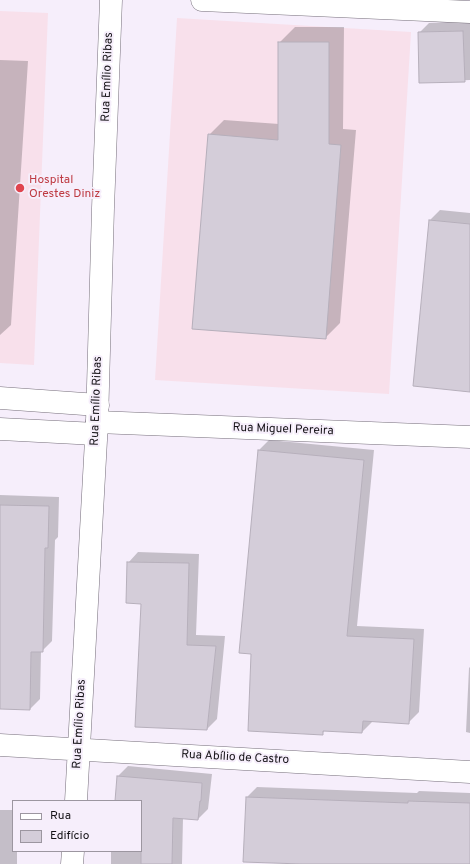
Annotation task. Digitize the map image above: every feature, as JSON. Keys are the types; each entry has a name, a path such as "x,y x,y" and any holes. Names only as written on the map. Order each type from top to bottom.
{"street":[{"name":"Rua Emílio Ribas","path":"76,800 97,420 111,0"},
{"path":"202,0 470,12"},
{"path":"0,398 97,420"},
{"path":"0,429 97,420"},
{"name":"Rua Miguel Pereira","path":"97,420 470,438"},
{"name":"Rua Abílio de Castro","path":"0,745 470,772"},
{"path":"72,864 73,852"}],"shaded area":[{"name":"Hospital Orestes Diniz","path":"0,11 48,13 34,365 0,363"},
{"path":"177,18 411,32 389,394 155,380"}],"building":[{"path":"463,31 465,82 419,83 418,32"},
{"path":"278,42 329,42 329,144 341,145 326,339 192,329 208,134 278,140"},
{"path":"429,220 470,224 470,392 413,386"},
{"path":"258,450 364,460 347,636 414,639 409,724 363,721 362,733 323,731 323,735 248,731 251,654 239,653"},
{"path":"0,505 49,506 48,548 45,548 43,652 31,652 30,710 0,709"},
{"path":"127,562 189,563 187,645 216,646 207,730 135,727 141,604 126,603"},
{"path":"117,776 202,783 198,820 173,818 172,864 141,864 142,800 115,800"},
{"path":"246,797 408,803 408,801 470,803 470,864 302,864 243,862"}],"place":[{"name":"Hospital Orestes Diniz","path":"20,188"}]}
